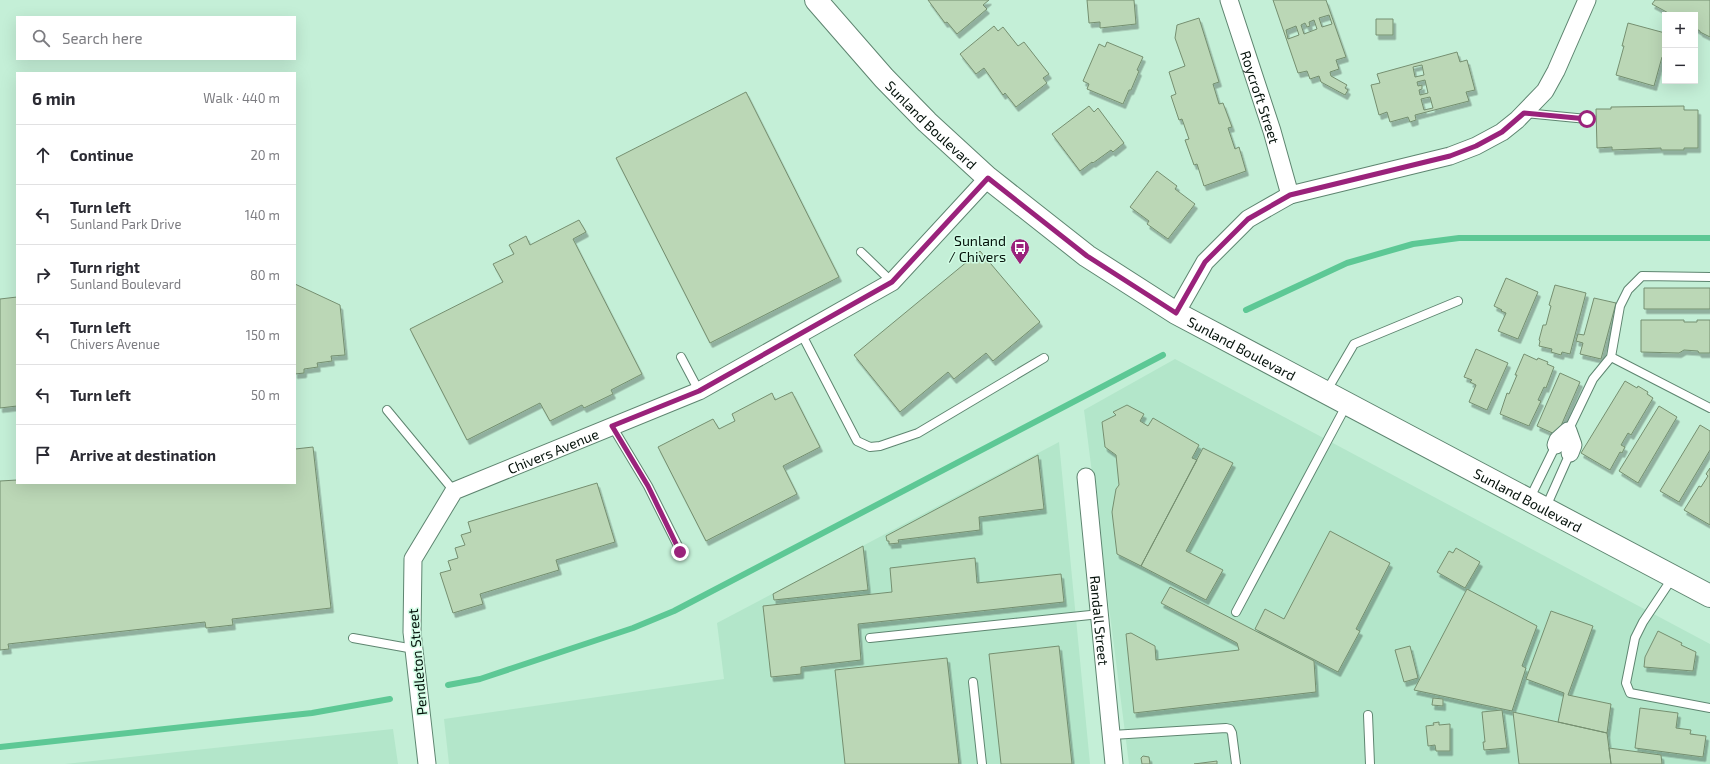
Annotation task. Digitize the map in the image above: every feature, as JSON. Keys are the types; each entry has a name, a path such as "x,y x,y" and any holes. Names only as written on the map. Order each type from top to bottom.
{"main road":[{"name":"Sunland Boulevard","path":"816,0 889,84 927,122 988,178 1087,256 1176,313 1710,596"}],"street":[{"name":"Roycroft Street","path":"1229,0 1272,131 1290,195"},
{"path":"1176,313 1205,262 1248,219 1290,195 1450,156 1476,146 1502,132 1524,113 1545,91 1556,72 1587,0"},
{"name":"Chivers Avenue","path":"454,491 699,391 892,282 988,178"},
{"path":"1563,449 1568,431"},
{"name":"Randall Street","path":"1086,478 1114,764"},
{"name":"Pendleton Street","path":"427,764 412,632 414,559 454,491"}],"lane":[{"path":"1524,113 1587,119"},
{"path":"861,252 892,282"},
{"path":"1568,431 1593,379 1610,357 1620,306 1628,290 1642,276 1710,277"},
{"path":"1325,392 1354,344 1458,301"},
{"path":"801,333 856,441 870,447 895,442 918,433 1044,358"},
{"path":"681,357 699,391"},
{"path":"1610,357 1710,408"},
{"path":"1236,612 1347,403"},
{"path":"386,410 454,491"},
{"path":"612,426 648,486 680,552"},
{"path":"1537,504 1563,449"},
{"path":"1537,504 1563,449"},
{"path":"1674,576 1643,622 1635,638 1626,684 1630,693 1710,708"},
{"path":"870,638 1100,614"},
{"path":"353,638 414,649"},
{"path":"973,682 982,764"},
{"path":"1368,715 1370,764"},
{"path":"1112,735 1226,728 1230,729 1232,733 1236,764"}],"shaded area":[{"path":"1175,359 1710,644 1710,764 1129,764 1084,410"},
{"path":"1059,442 1090,764 449,764 444,719 724,679 717,623"},
{"path":"393,729 398,764 65,764"}],"building":[{"path":"928,0 989,0 983,5 987,9 957,34 947,22 945,23"},
{"path":"1087,0 1134,0 1136,24 1100,28 1100,22 1089,23"},
{"path":"1273,0 1326,0 1346,57 1336,60 1339,69 1330,72 1331,76 1347,85 1345,88 1348,90 1345,95 1321,82 1319,76 1310,79 1307,71 1298,73","holes":["1329,15 1332,24 1322,27 1319,18","1314,20 1317,29 1304,34 1301,25 1305,23 1307,27 1310,26 1309,22","1296,26 1299,35 1288,39 1286,30"]},
{"path":"1655,0 1710,0 1710,37 1698,30 1698,12 1667,12 1652,4"},
{"path":"1199,18 1219,82 1213,84 1219,104 1223,103 1232,127 1228,128 1235,149 1239,147 1246,171 1204,186 1197,164 1194,165 1185,140 1189,139 1182,119 1179,120 1171,96 1176,94 1169,72 1185,66 1175,38 1177,25"},
{"path":"1376,19 1393,19 1393,35 1376,35"},
{"path":"1628,23 1662,32 1662,57 1654,86 1616,75 1624,46 1622,46"},
{"path":"994,26 998,31 1003,27 1018,46 1024,42 1049,74 1043,78 1047,83 1016,107 1005,93 1003,95 984,68 976,74 960,54"},
{"path":"1107,42 1143,57 1131,90 1129,90 1123,104 1087,89 1089,84 1083,81 1099,44 1105,47"},
{"path":"1457,52 1460,62 1467,60 1475,90 1466,92 1469,101 1415,115 1416,120 1410,122 1408,117 1390,122 1387,112 1379,115 1371,85 1380,83 1377,74","holes":["1422,65 1424,75 1415,77 1413,67","1425,80 1428,93 1420,95 1419,90 1422,89 1422,85 1418,86 1417,82","1430,97 1433,108 1424,110 1421,99"]},
{"path":"746,92 839,277 710,343 616,158"},
{"path":"1089,106 1094,112 1098,108 1124,143 1113,152 1111,150 1080,171 1052,134"},
{"path":"1684,106 1684,110 1698,110 1698,148 1684,148 1684,150 1661,150 1661,148 1612,150 1612,147 1597,148 1596,109 1611,109 1611,107"},
{"path":"1157,171 1177,186 1175,189 1195,204 1168,239 1147,224 1149,221 1130,207"},
{"path":"579,220 586,232 573,239 642,374 611,390 613,394 584,408 582,405 550,421 540,403 467,440 410,329 503,282 493,264 514,254 509,245 526,236 530,245"},
{"path":"980,251 1040,322 993,361 986,353 954,379 948,372 900,412 854,355"},
{"path":"1506,278 1538,292 1518,339 1498,331 1506,313 1494,306"},
{"path":"296,284 340,305 345,355 331,356 332,361 317,363 318,367 304,369 304,373 296,374"},
{"path":"1555,285 1586,293 1570,354 1562,352 1561,355 1551,352 1552,349 1539,346 1539,340 1543,325 1546,325 1551,306 1549,305"},
{"path":"1644,288 1710,288 1710,309 1644,309"},
{"path":"16,297 16,406 0,408 0,299"},
{"path":"1594,298 1616,303 1601,359 1580,354 1583,343 1576,341 1578,334 1584,335"},
{"path":"1641,320 1684,320 1684,322 1697,322 1697,320 1710,320 1710,353 1699,353 1698,351 1684,350 1679,353 1641,352"},
{"path":"1476,349 1508,363 1487,410 1469,402 1476,385 1470,382 1472,380 1464,377"},
{"path":"1524,354 1537,360 1538,358 1548,362 1547,364 1554,367 1546,388 1544,387 1538,400 1541,401 1529,426 1500,414 1507,393 1509,394 1517,375 1515,375"},
{"path":"1560,373 1580,382 1557,435 1537,426"},
{"path":"1625,381 1648,392 1647,394 1653,398 1631,435 1628,433 1621,445 1625,447 1622,453 1620,452 1610,470 1581,453"},
{"path":"792,392 820,447 783,466 797,494 706,541 658,447 713,419 719,429 735,421 732,414 772,393 775,400"},
{"path":"1127,405 1144,414 1140,421 1148,426 1153,418 1199,445 1192,458 1197,460 1141,566 1117,554 1112,512 1116,489 1119,485 1116,455 1105,447 1102,422 1116,415 1113,412"},
{"path":"1659,406 1677,417 1638,483 1619,471"},
{"path":"1700,425 1710,431 1710,450 1679,502 1660,491"},
{"path":"313,447 331,608 232,619 233,625 206,628 205,622 8,644 9,649 0,650 0,481 16,480 16,484 296,484 296,449"},
{"path":"1203,448 1233,463 1186,551 1223,570 1206,600 1141,566"},
{"path":"1038,455 1044,509 979,517 980,530 898,540 899,543 889,544 889,541 887,541 886,536"},
{"path":"1710,468 1710,525 1684,510 1699,486 1701,487 1708,476 1706,474"},
{"path":"597,483 615,542 556,560 559,570 480,594 483,604 453,613 440,573 451,570 448,561 458,558 455,548 465,545 461,535 471,532 468,522"},
{"path":"1330,531 1390,563 1356,629 1360,631 1338,672 1255,629 1265,609 1284,619"},
{"path":"863,546 868,590 774,600 773,594"},
{"path":"1456,548 1480,562 1465,588 1437,572 1449,551 1453,553"},
{"path":"975,558 977,583 1061,574 1064,602 858,624 861,660 801,667 801,674 771,677 763,606 892,592 890,568"},
{"path":"1170,587 1314,661 1316,692 1134,713 1126,634 1131,633 1155,646 1156,660 1239,650 1237,643 1161,603"},
{"path":"1467,589 1537,626 1522,666 1526,668 1512,711 1414,690"},
{"path":"1551,611 1593,626 1568,695 1611,704 1607,733 1558,722 1564,693 1526,679"},
{"path":"1658,631 1696,652 1693,671 1644,667 1645,657"},
{"path":"1059,646 1072,764 1001,764 989,654"},
{"path":"1410,646 1418,678 1404,682 1395,650"},
{"path":"947,658 959,764 845,764 835,670"},
{"path":"1433,698 1443,699 1443,706 1432,705"},
{"path":"1640,708 1678,713 1676,728 1691,730 1690,734 1706,736 1703,757 1635,748"},
{"path":"1502,710 1507,748 1484,750 1483,742 1485,742 1482,712"},
{"path":"1513,712 1607,733 1611,764 1519,764"},
{"path":"1439,722 1439,725 1450,724 1450,751 1436,751 1435,745 1428,746 1426,726 1434,725 1433,723"},
{"path":"1609,748 1661,755 1662,764 1611,764"},
{"path":"1143,756 1149,757 1150,764 1142,764 1141,758"},
{"path":"1217,761 1217,764 1194,764"}],"waterway":[{"path":"1246,310 1347,263 1413,244 1459,238 1710,238"},
{"path":"448,685 480,679 633,628 674,611 1163,355"},
{"path":"0,747 312,713 390,699"}],"place":[{"name":"Sunland / Chivers","path":"1020,265"}],"route":[{"path":"680,552 665,518 648,486 612,426 699,391 892,282 988,178 1048,227 1087,256 1147,296 1176,313 1205,262 1248,219 1290,195 1450,156 1476,146 1502,132 1524,113 1587,119"}]}
